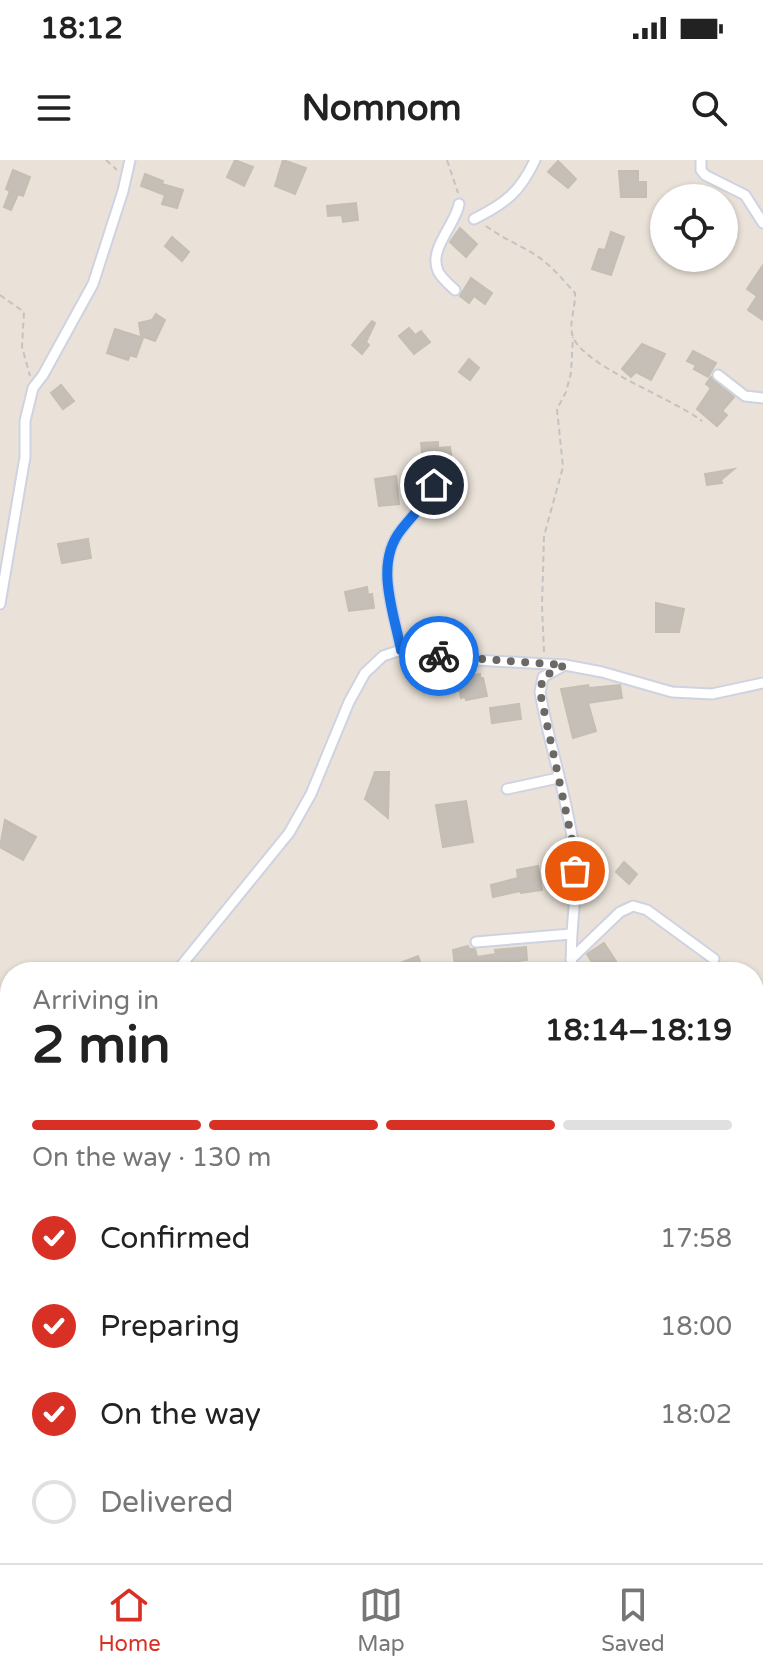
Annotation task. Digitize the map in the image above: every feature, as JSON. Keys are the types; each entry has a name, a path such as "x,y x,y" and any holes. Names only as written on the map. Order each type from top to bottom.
{"street":[{"path":"0,604 25,457 25,421 33,388 93,284 130,160"},
{"path":"474,219 515,194 522,187 535,160"},
{"path":"701,160 701,170 705,175 745,195 763,223"},
{"path":"455,290 438,272 436,262 459,204"},
{"path":"718,375 745,396 763,398"},
{"path":"401,650 386,567 393,542 429,497 434,485"},
{"path":"184,962 289,833 311,794 349,702 365,673 383,656 401,650 475,660 565,665 672,692 712,694 763,683"},
{"path":"565,665 543,677 540,684 574,849 571,962"},
{"path":"507,789 558,778"},
{"path":"571,959 620,912 633,906 647,910 714,959"},
{"path":"476,942 571,934"}],"path":[{"path":"106,160 125,177"},
{"path":"447,160 459,204"},
{"path":"474,219 538,257 575,293 571,373 557,409 563,467 544,536 542,606 545,663"},
{"path":"0,295 19,307 25,315 22,347 33,388"},
{"path":"573,336 583,351 592,357 688,410 702,421"}],"building":[{"path":"235,160 253,167 244,186 227,177"},
{"path":"283,160 306,168 295,194 275,186"},
{"path":"558,161 576,179 568,188 548,172"},
{"path":"13,170 30,177 23,196 18,194 11,210 4,207"},
{"path":"619,171 638,171 638,182 646,182 646,197 621,197"},
{"path":"145,174 163,181 162,184 183,190 177,208 162,204 165,195 141,186"},
{"path":"356,203 358,220 343,222 342,215 328,216 327,206"},
{"path":"460,228 477,244 466,257 450,242"},
{"path":"611,232 624,237 611,275 592,269 599,249 605,250"},
{"path":"172,237 189,252 182,261 165,246"},
{"path":"763,265 763,320 748,310 757,296 747,289"},
{"path":"471,278 492,293 485,304 474,296 469,303 460,296"},
{"path":"156,314 165,320 155,341 141,336 139,323 152,320"},
{"path":"372,321 375,323 366,342 369,345 362,354 352,345"},
{"path":"409,328 415,335 421,331 430,342 414,354 399,336"},
{"path":"115,329 143,338 136,357 130,355 128,360 107,353"},
{"path":"642,344 665,354 651,380 636,372 631,377 622,369"},
{"path":"693,351 716,363 708,377 687,361"},
{"path":"469,359 479,368 470,380 459,372"},
{"path":"711,377 734,397 722,411 727,415 717,426 697,409 711,388 706,384"},
{"path":"61,385 74,401 63,409 51,393"},
{"path":"438,442 438,448 450,447 452,462 442,463 442,480 425,480 421,443"},
{"path":"734,469 721,480 722,483 707,485 705,474"},
{"path":"396,476 399,504 379,506 375,479"},
{"path":"443,483 457,484 456,503 441,502"},
{"path":"88,539 91,558 62,563 58,544"},
{"path":"367,587 368,595 372,594 374,608 349,611 345,592"},
{"path":"656,603 684,609 679,632 656,632"},
{"path":"452,671 454,679 480,674 487,696 466,700 465,697 461,698 460,691 434,691 432,673"},
{"path":"588,685 589,688 620,685 622,698 588,703 596,731 573,738 561,689"},
{"path":"519,704 521,719 492,723 490,708"},
{"path":"375,772 389,772 388,818 365,799"},
{"path":"466,801 473,842 443,847 436,805"},
{"path":"5,820 36,837 23,860 0,847"},
{"path":"624,862 637,874 629,884 616,872"},
{"path":"538,866 542,890 493,897 491,885 518,878 517,870"},
{"path":"604,943 616,962 592,962 587,954"},
{"path":"468,946 475,949 477,957 496,954 495,950 526,947 527,960 454,962 453,950"},
{"path":"418,956 420,962 403,962"}],"way so far":[{"path":"439,656 565,665 543,677 540,692 574,849 575,871"}],"route":[{"path":"434,485 429,497 393,542 386,567 401,650 439,656"}]}
